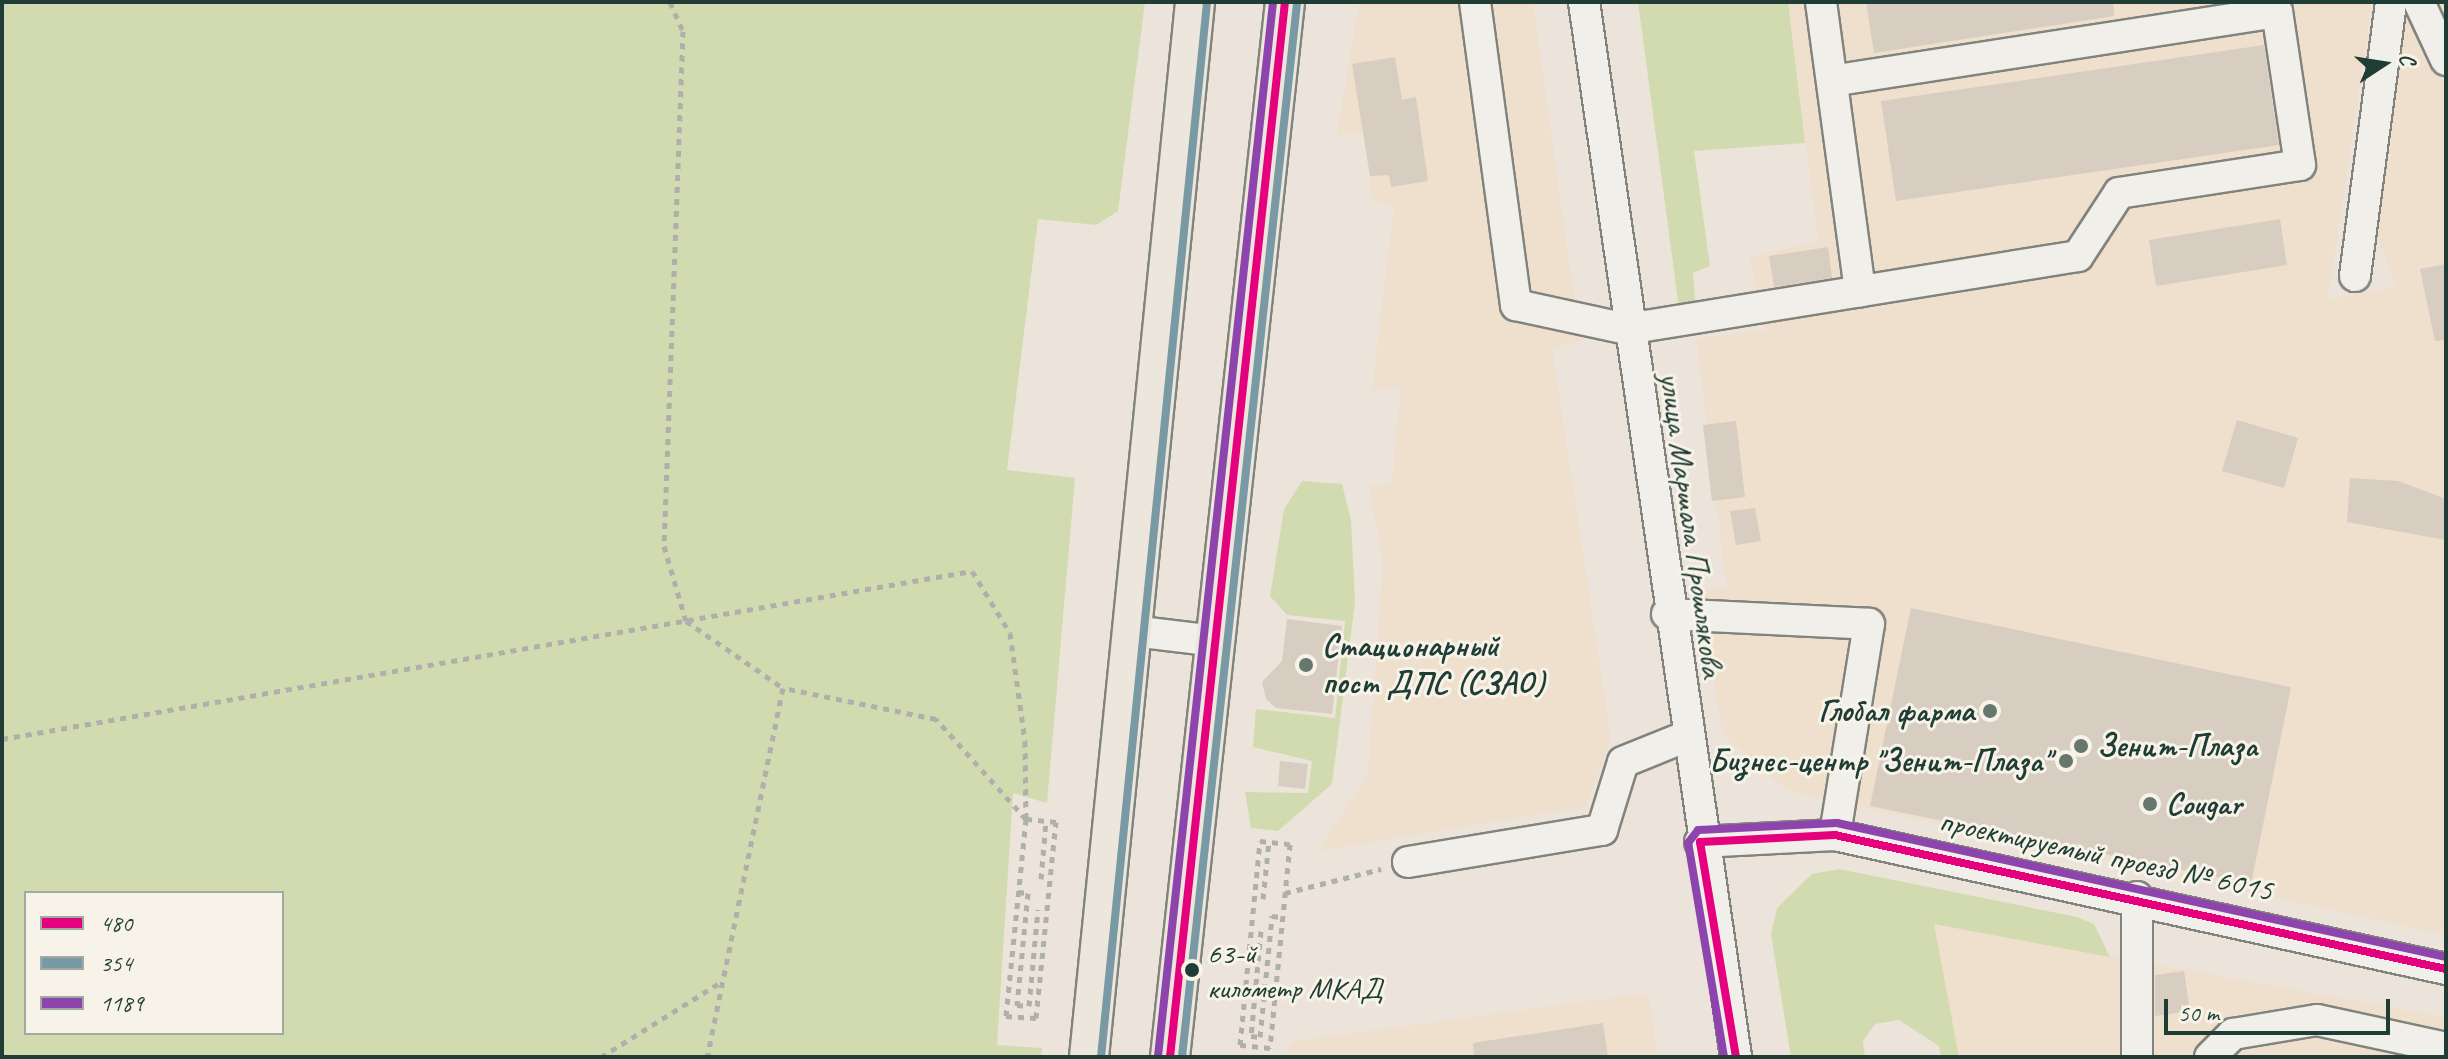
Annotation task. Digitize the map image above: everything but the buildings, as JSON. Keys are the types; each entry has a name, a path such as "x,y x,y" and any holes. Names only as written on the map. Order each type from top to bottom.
{"main road":[{"path":"1089,1057 1195,2"},
{"path":"1170,1057 1285,2"},
{"path":"1281,53 1294,2"}],"street":[{"path":"1475,2 1516,305 1627,329 2078,256 2119,193 2300,165 2277,7 1832,81"},
{"name":"улица Маршала Прошлякова","path":"1584,2 1667,614 1700,842 1736,1057"},
{"path":"1821,2 1860,291"},
{"path":"2355,276 2391,2"},
{"path":"2419,2 2446,60"},
{"path":"1667,614 1869,624 1835,835"},
{"path":"1132,631 1216,641"},
{"path":"1408,862 1602,830 1623,762 1685,737"},
{"name":"проектируемый проезд № 6015","path":"1700,842 1835,835 2137,897 2446,969"},
{"path":"2137,897 2137,1057"},
{"path":"2210,1057 2233,1034 2317,1020 2446,1048"}],"path":[{"path":"2,739 686,621 972,571 1010,633 1025,741 1026,819 1006,1016 1036,1018 1056,822 1026,819 936,719 783,688 686,621 664,546 683,31 670,2"},
{"path":"707,1057 718,984 783,688"},
{"path":"1041,879 1046,821"},
{"path":"1260,841 1269,841 1290,844 1270,1048 1240,1045 1260,841"},
{"path":"1263,899 1269,841"},
{"path":"1285,893 1408,862"},
{"path":"1018,892 1028,893 1017,1005 1029,1006 1038,909"},
{"path":"1261,931 1251,1036 1260,1037 1272,916 1282,917"},
{"path":"601,1057 718,984"}],"shaded area":[{"path":"1359,2 1533,2 1580,341 1552,348 1611,739 1586,807 1318,851 1368,775 1383,562 1369,486 1392,485 1401,386 1372,391 1394,206 1372,201 1363,132 1337,135"},
{"path":"1788,2 2372,2 2328,299 2397,287 2370,219 2398,2 2446,2 2446,935 1788,791 1730,742 1720,722 1701,588 1727,589 1696,338 1765,331 1750,257 1818,242"},
{"path":"1933,924 2446,1017 2446,1057 1959,1057"},
{"path":"1648,993 1658,1057 1283,1057 1294,1041"}],"green space":[{"path":"2,2 1145,2 1118,211 1096,225 1038,219 1007,470 1075,478 1047,803 1013,793 997,1045 1042,1048 1041,1057 2,1057"},
{"path":"1638,2 1788,2 1805,143 1694,151 1710,266 1693,273 1696,311 1679,308"},
{"path":"1302,481 1342,484 1351,521 1355,601 1332,784 1278,831 1251,828 1245,792 1308,793 1312,761 1253,747 1256,709 1335,718 1345,621 1287,615 1270,596 1284,509"},
{"path":"1839,869 2077,917 2094,924 2110,957 1934,924 1959,1057 1941,1057 1939,1046 1899,1020 1875,1024 1863,1041 1865,1057 1791,1057 1771,934 1777,908 1812,874"}],"transit line":[{"name":"1189","path":"1158,1056 1273,2"},
{"name":"480","path":"1170,1057 1285,2"},
{"name":"354","path":"1101,1057 1207,3"},
{"name":"354","path":"1182,1057 1297,3"},
{"name":"1189","path":"1724,1057 1688,843 1698,830 1837,823 2446,957"},
{"name":"480","path":"1700,842 1835,835 2446,969"},
{"name":"480","path":"1700,842 1736,1057"}],"place":[{"name":"Стационарный пост ДПС (СЗАО)","path":"1306,665"},
{"name":"Глобал фарма","path":"1990,711"},
{"name":"Зенит-Плаза","path":"2081,746"},
{"name":"Бизнес-центр \"Зенит-Плаза\"","path":"2066,761"},
{"name":"Cougar","path":"2150,804"},
{"name":"63-й километр МКАД","path":"1192,970"}]}
